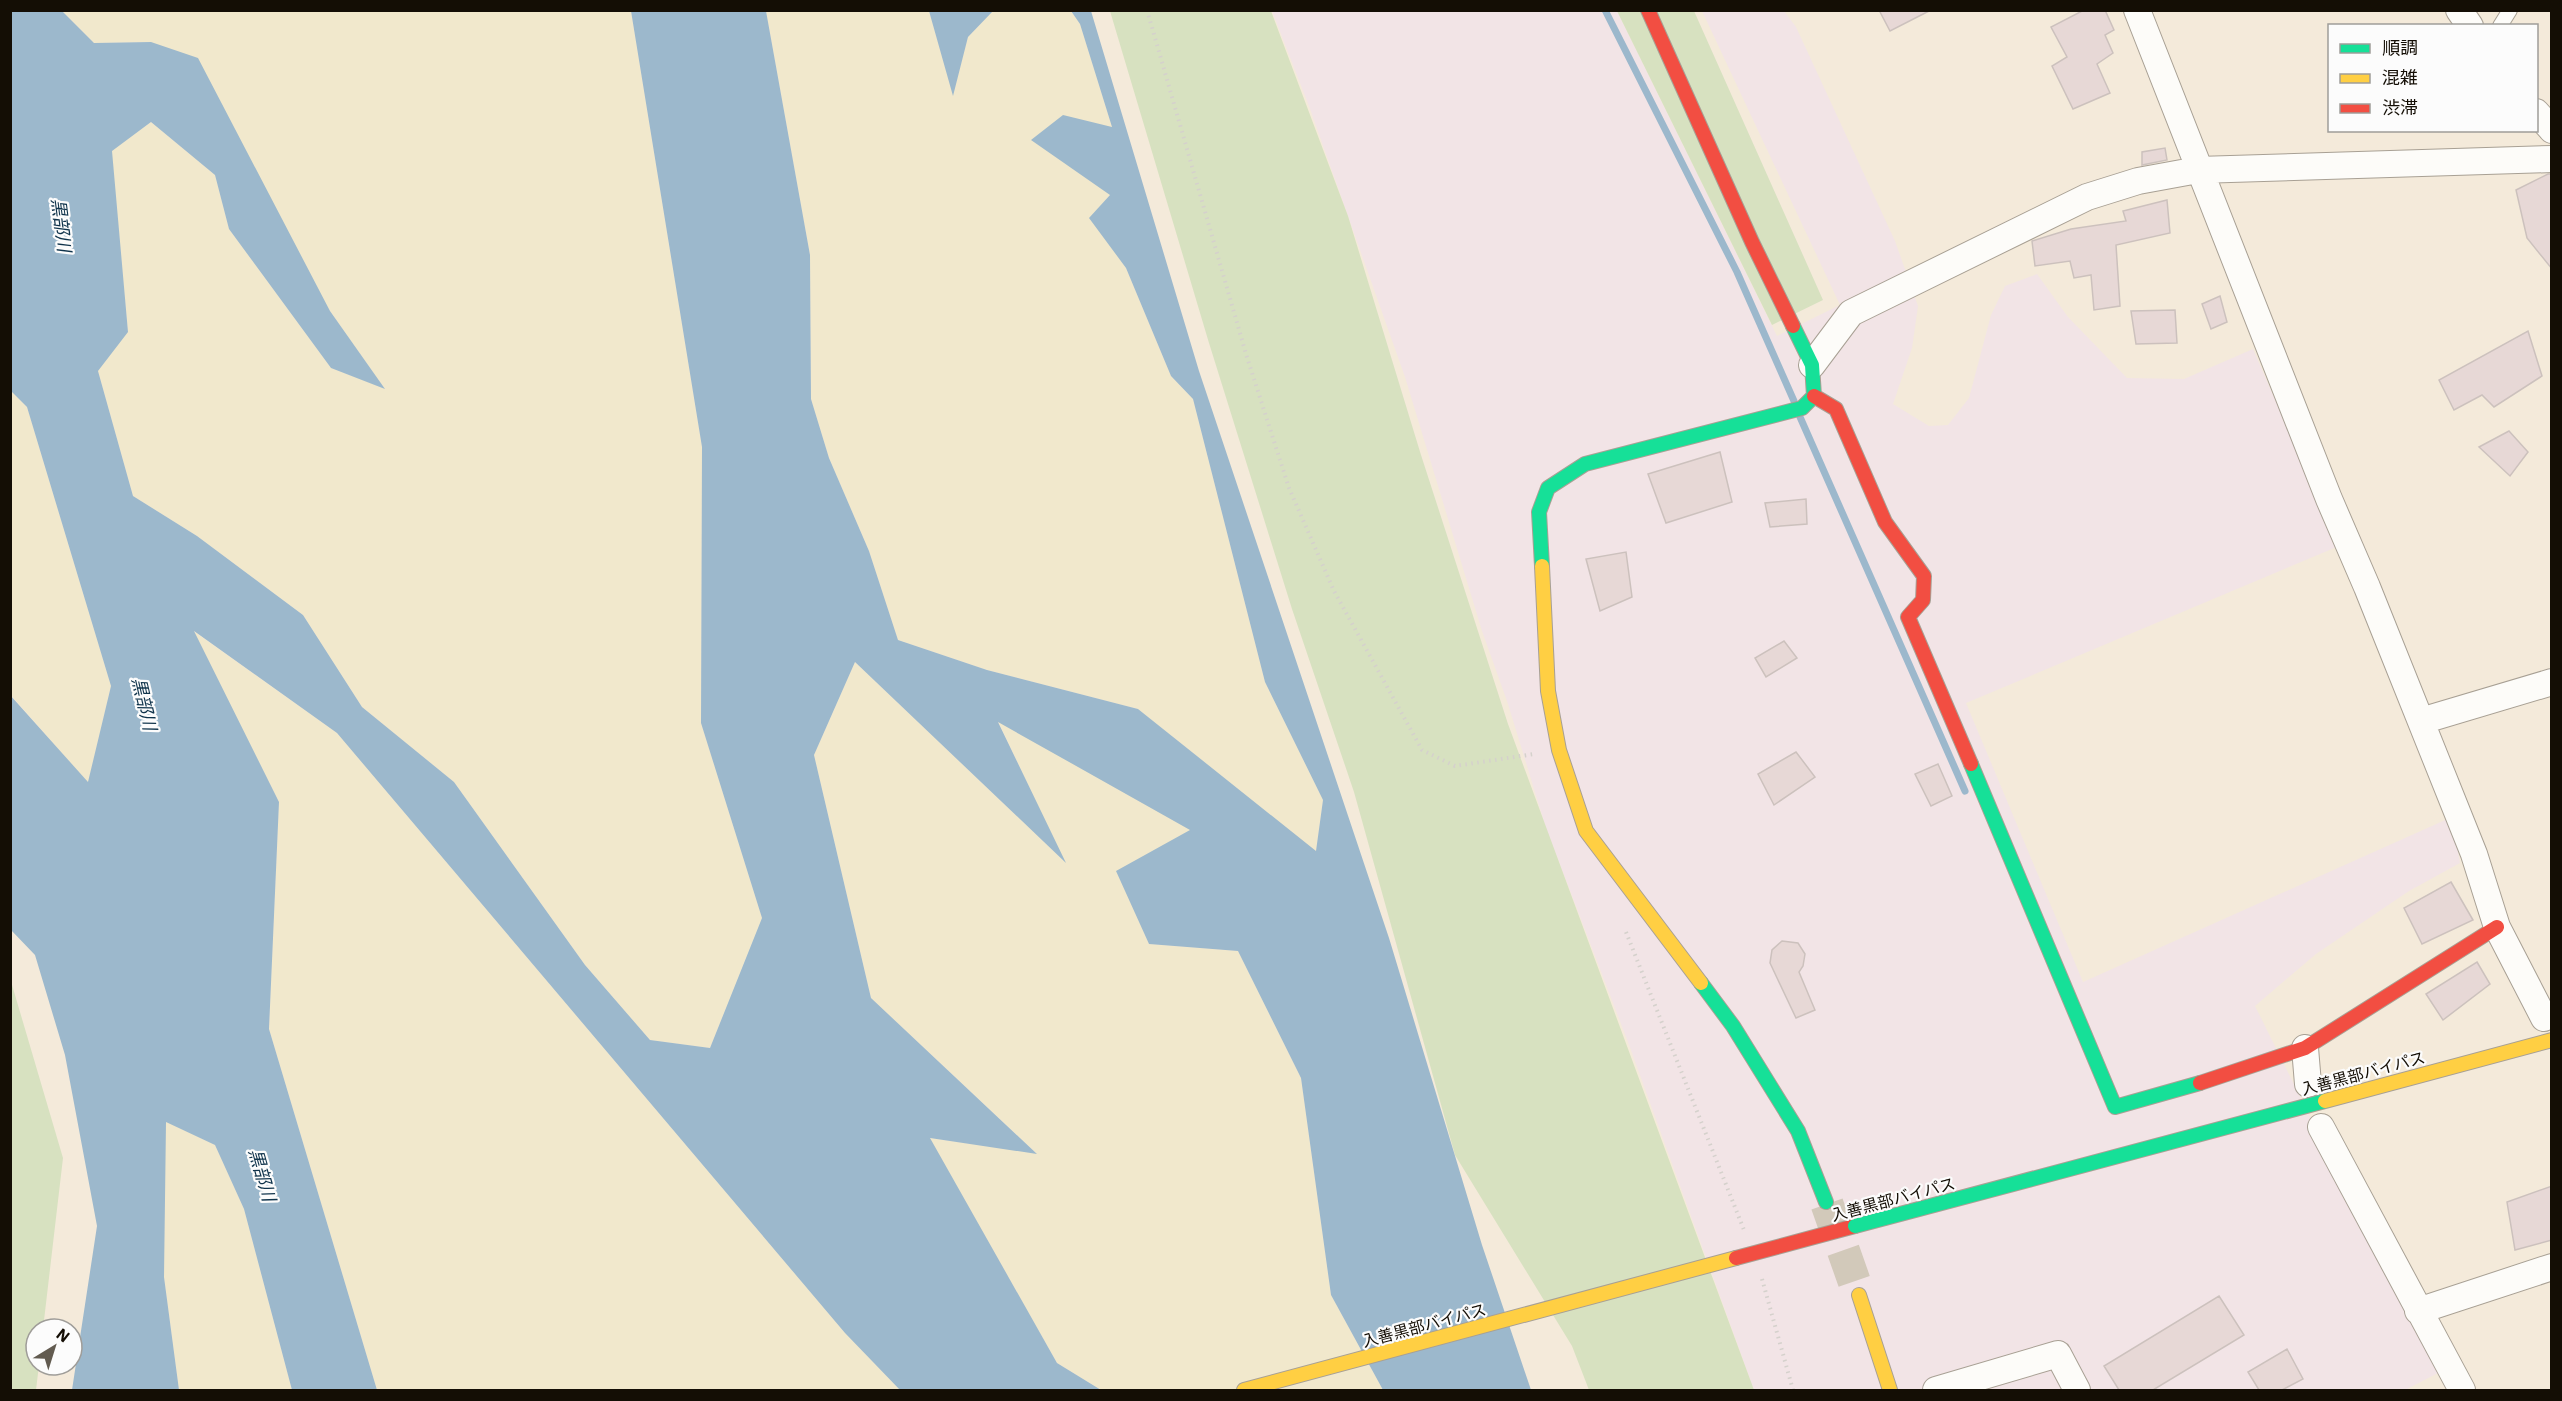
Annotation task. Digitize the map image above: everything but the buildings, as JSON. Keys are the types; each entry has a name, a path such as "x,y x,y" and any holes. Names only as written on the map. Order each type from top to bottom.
{"main road":[{"path":"1648,10 1752,242 1812,365 1814,396 1802,408 1585,464 1548,488 1539,512 1548,691 1559,750 1586,831 1733,1026 1798,1131 1826,1202"},
{"path":"1814,396 1836,409 1885,522 1924,576 1923,600 1908,617 2115,1107 2165,1094 2305,1048 2497,927"},
{"name":"入善黒部バイパス","path":"1244,1390 1855,1226 2548,1029"},
{"path":"1859,1295 1890,1390"}],"street":[{"path":"2137,10 2328,500 2474,854 2497,927 2548,1029"},
{"path":"2459,10 2469,24"},
{"path":"2538,114 2552,130"},
{"path":"1812,365 1851,314 2087,197 2138,181 2198,170 2552,159"},
{"path":"2421,722 2552,682"},
{"path":"2305,1048 2308,1084"},
{"path":"2321,1127 2418,1311 2463,1390"},
{"path":"2418,1311 2552,1267"},
{"path":"1936,1390 2058,1354 2077,1390"}],"lane":[{"path":"2501,24 2510,10"}],"path":[{"path":"1147,10 1246,354 1289,488 1334,591 1389,693 1422,750 1455,766 1559,750"},
{"path":"1626,932 1744,1231"},
{"path":"1760,1273 1793,1390"}],"shaded area":[{"path":"1272,11 1617,11 1777,336 1840,305 1702,11 1784,11 1796,27 1895,241 1918,306 1912,348 1893,404 1929,426 1948,425 1969,398 1991,315 2005,286 2037,274 2068,317 2127,378 2184,379 2253,349 2339,546 1966,703 2083,982 2452,817 2460,863 2409,891 2316,954 2255,1006 2438,1373 2405,1390 1754,1390 1628,1042 1546,828 1507,701 1482,631 1405,377 1309,106"}],"green space":[{"path":"1110,11 1271,11 1348,216 1421,455 1508,724 1754,1390 1589,1390 1572,1346 1455,1155 1354,792 1292,609 1209,343"},
{"path":"1617,11 1694,11 1823,300 1772,325"},
{"path":"10,978 63,1158 44,1317 24,1317 24,1377 38,1377 36,1390 11,1390"}],"sand":[{"path":"62,11 631,11 702,447 701,723 762,918 710,1048 650,1040 585,965 454,782 362,707 303,615 197,536 133,496 98,371 128,331 111,151 151,122 215,175 229,229 331,368 384,388 151,42 94,43"},
{"path":"766,11 929,11 953,94 968,37 993,11 1071,11 1080,24 1112,127 1110,195 1090,218 1126,268 1171,376 1193,399 1265,682 1323,800 1316,852 1138,709 987,670 898,640 869,551 829,458 811,399 810,255"},
{"path":"10,390 27,407 111,686 88,783 11,695"},
{"path":"192,630 337,733 845,1333 900,1390 377,1390 269,1029 279,802"},
{"path":"855,662 1064,861 998,721 1191,830 1117,872 1149,944 1238,951 1301,1078 1331,1295 1383,1390 1101,1390 1057,1363 929,1138 1036,1153 871,998 814,755"},
{"path":"165,1121 215,1145 244,1209 292,1390 179,1390 164,1277"}],"water":[{"name":"黒部川","path":"11,11 62,11 94,43 151,42 198,58 330,311 385,389 331,368 229,229 215,175 151,122 112,151 128,332 98,371 133,496 197,536 303,615 362,707 454,782 585,965 650,1040 710,1048 762,918 701,723 702,447 631,11 766,11 810,255 811,399 829,458 869,551 898,640 987,670 1138,709 1316,851 1323,800 1265,682 1193,399 1171,376 1126,268 1089,218 1110,195 1031,140 1063,115 1112,127 1080,24 1071,11 1091,11 1199,371 1389,938 1482,1245 1531,1390 1383,1390 1331,1295 1301,1078 1238,951 1149,944 1116,871 1190,830 998,722 1066,863 855,662 814,755 871,998 1037,1154 930,1138 1057,1363 1101,1390 900,1390 845,1333 337,733 194,631 279,802 269,1029 377,1390 292,1390 244,1209 215,1145 166,1122 164,1277 179,1390 72,1390 74,1377 84,1377 83,1317 97,1226 65,1055 35,955 11,930 10,695 88,782 111,686 27,407 10,390"},
{"path":"929,11 993,11 968,37 953,96"}],"waterway":[{"path":"1605,10 1737,272 1794,401"},
{"path":"1800,417 1965,791"}],"tunnel":[{"path":"1827,1204 1859,1295"}],"traffic: fast":[{"path":"1542,566 1539,512 1548,488 1585,464 1802,408 1814,396 1812,365 1793,326"},
{"path":"1971,764 2115,1107 2200,1083"},
{"path":"1701,983 1733,1026 1798,1131 1826,1202"},
{"path":"1855,1226 2325,1101"}],"traffic: slow":[{"path":"1542,566 1548,691 1559,750 1586,831 1701,983"},
{"path":"2325,1101 2552,1040"},
{"path":"1244,1390 1736,1258"},
{"path":"1859,1295 1890,1390"}],"traffic: jam":[{"path":"1648,10 1752,242 1793,326"},
{"path":"1814,396 1836,409 1885,522 1924,576 1923,600 1908,617 1971,764"},
{"path":"2200,1083 2305,1048 2497,927"},
{"path":"1736,1258 1855,1226"}]}
